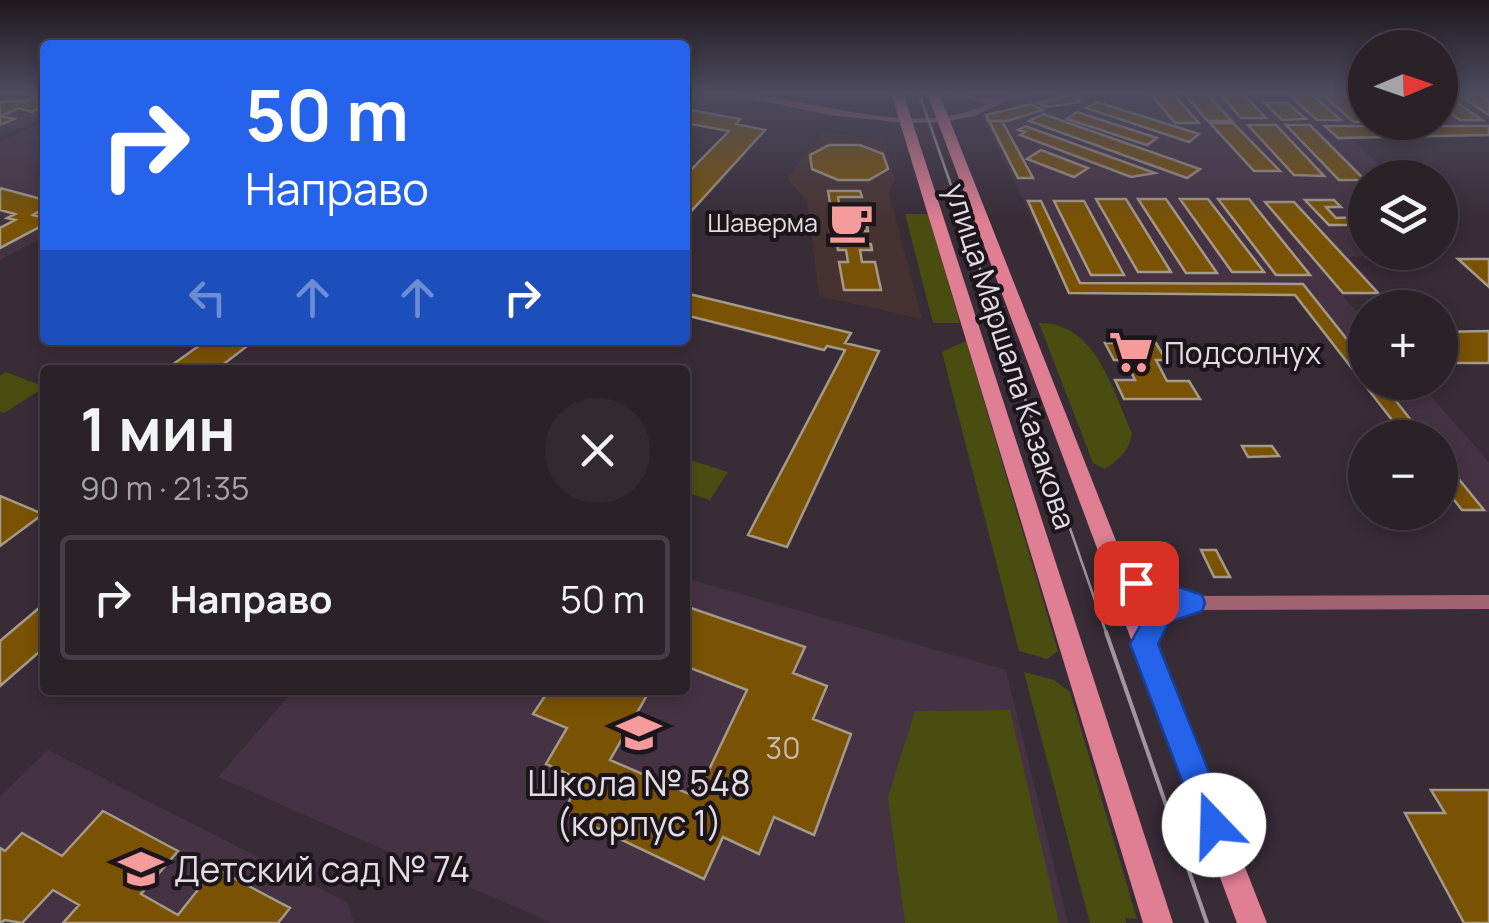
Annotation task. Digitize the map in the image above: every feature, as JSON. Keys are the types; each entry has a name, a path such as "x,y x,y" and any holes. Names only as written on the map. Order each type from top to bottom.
{"main road":[{"name":"улица Маршала Казакова","path":"911,136 1158,923"},
{"name":"улица Маршала Казакова","path":"949,136 1252,923"}],"street":[{"path":"1115,569 1152,591 1192,603 1489,602"},
{"path":"1144,644 1160,614 1192,603"}],"shaded area":[{"path":"12,136 40,136 40,239 0,260 0,141"},
{"path":"819,136 884,142 895,179 889,194 922,319 819,296 807,201 787,178"},
{"path":"991,136 1348,136 1374,160 1348,160 1348,270 1361,270 1378,290 1348,290 1348,296 1343,296 1348,302 1348,363 1295,295 1069,294"},
{"path":"1376,400 1434,400 1452,420 1392,420"},
{"path":"1458,427 1489,462 1489,512 1463,512 1458,506"},
{"name":"Школа № 548 (корпус 1)","path":"690,579 1006,670 1068,923 552,923 218,777 290,695 690,695"},
{"name":"Детский сад № 74","path":"48,750 348,903 354,923 0,923 0,796"}],"green space":[{"path":"905,214 928,214 960,323 933,323"},
{"path":"1039,323 1075,334 1088,346 1109,379 1132,433 1122,454 1104,469 1093,463"},
{"path":"966,341 1058,651 1047,659 1019,651 942,352"},
{"path":"6,372 40,385 40,390 4,413 0,411 0,376"},
{"path":"690,460 728,472 710,500 690,494"},
{"path":"1024,672 1054,680 1070,692 1137,919 1125,918 1126,923 1090,923"},
{"path":"1010,710 1059,923 905,923 888,797 915,711"}],"building":[{"path":"724,136 759,136 690,212 690,171"},
{"path":"997,136 1010,136 1033,178 1018,178"},
{"path":"1023,136 1053,136 1155,173 1131,177"},
{"path":"1071,136 1106,136 1200,169 1187,178"},
{"path":"1120,136 1157,138 1147,145"},
{"path":"1171,136 1196,136 1189,142"},
{"path":"1222,136 1246,136 1280,171 1254,171"},
{"path":"1258,136 1286,136 1324,176 1294,175"},
{"path":"1297,136 1321,136 1348,163 1348,180 1339,180"},
{"path":"829,145 860,145 883,154 888,169 869,180 838,180 812,169 810,155"},
{"path":"1041,150 1088,168 1074,177 1027,159"},
{"path":"0,188 40,199 40,211 33,215 40,217 40,227 0,248 0,228 15,220 7,218 15,214 0,210"},
{"path":"828,191 860,191 862,197 838,197 840,209 864,209 865,215 853,215 855,225 867,225 868,231 843,231 845,244 871,244 872,250 860,250 862,262 875,262 881,290 844,290 839,262 848,262 846,250 838,250 834,224 842,224 840,215 832,215"},
{"path":"1096,199 1126,199 1171,272 1138,272"},
{"path":"1138,199 1166,199 1217,273 1186,273"},
{"path":"1180,199 1208,199 1264,272 1232,272"},
{"path":"1218,199 1249,199 1310,275 1276,275"},
{"path":"1305,200 1334,200 1341,207 1326,207 1336,218 1348,218 1348,225 1329,225"},
{"path":"1028,201 1041,201 1080,283 1303,284 1348,341 1348,363 1295,295 1069,293"},
{"path":"1054,201 1084,201 1124,275 1091,275"},
{"path":"1265,202 1294,202 1348,260 1348,270 1357,270 1375,290 1343,293"},
{"path":"1458,259 1489,259 1489,287"},
{"path":"690,294 851,333 845,343 879,351 787,547 748,535 845,350 827,346 824,350 690,316"},
{"path":"1489,331 1489,363 1458,363 1458,332"},
{"path":"1105,343 1156,343 1166,360 1156,360 1167,381 1189,381 1200,399 1124,399 1115,380 1135,380 1125,360 1114,360"},
{"path":"200,345 248,345 222,365 172,365"},
{"path":"1377,400 1395,400 1411,420 1392,420"},
{"path":"1242,446 1272,446 1279,456 1248,457"},
{"path":"1458,478 1484,510 1462,510 1458,505"},
{"path":"0,496 40,513 40,516 0,546"},
{"path":"1201,550 1216,550 1230,577 1214,577"},
{"path":"40,607 40,651 0,686 0,641"},
{"path":"690,608 805,647 793,673 827,686 813,719 851,734 814,835 774,817 759,854 723,837 704,879 563,812 581,780 546,764 567,728 533,714 546,695 647,695 610,760 696,797 747,690 690,668"},
{"path":"1431,790 1489,790 1489,923 1464,923 1405,813 1445,813"},
{"path":"103,811 178,851 141,894 178,915 215,868 290,908 278,923 63,923 79,905 53,890 22,923 0,923 0,848 5,851 22,833 62,856"}],"tram line":[{"path":"934,136 1107,635"},
{"path":"1106,632 1207,923"}],"place":[{"name":"Шаверма","path":"851,222"},
{"name":"Подсолнух","path":"1131,352"},
{"name":"Школа № 548 (корпус 1)","path":"639,733"},
{"name":"Детский сад № 74","path":"141,869"}],"route":[{"path":"1136,583 1192,603 1160,614 1144,644 1214,825"}]}
